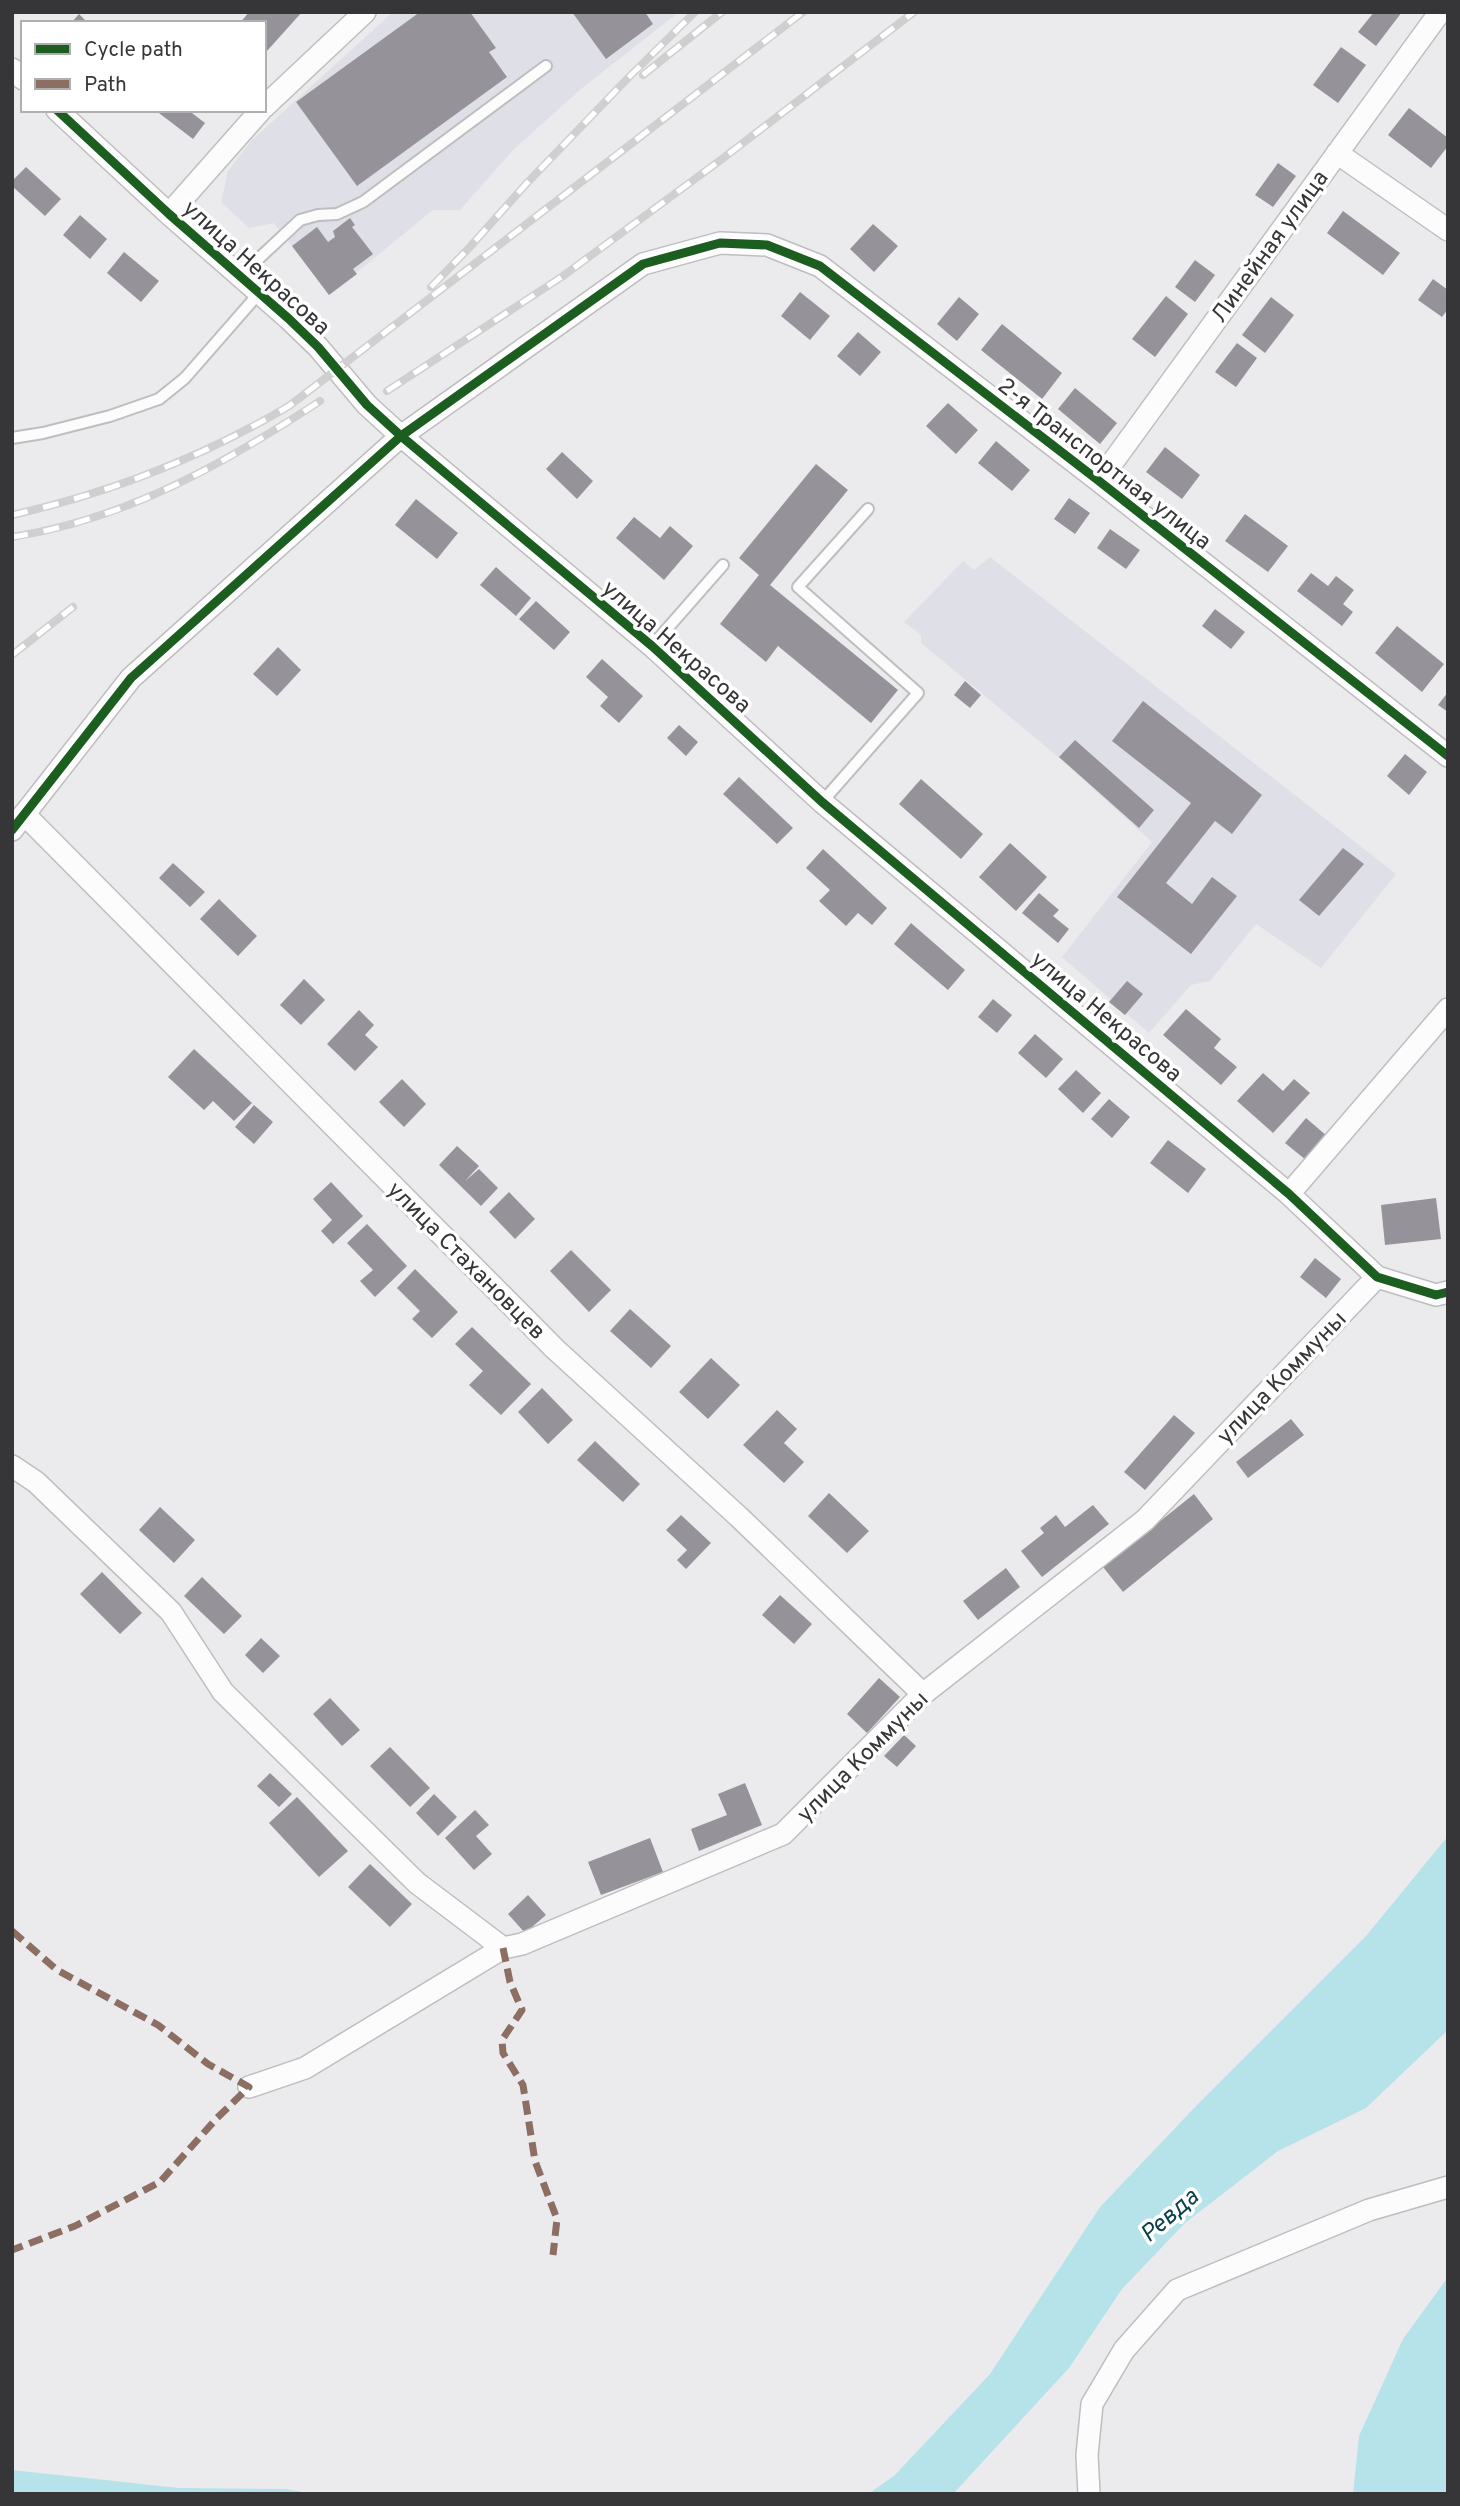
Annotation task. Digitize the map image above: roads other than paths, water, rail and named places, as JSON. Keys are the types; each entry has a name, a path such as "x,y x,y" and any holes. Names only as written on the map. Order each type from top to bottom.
{"street":[{"path":"266,105 365,12"},
{"name":"Линейная улица","path":"1099,481 1440,12"},
{"name":"улица Некрасова","path":"59,112 317,346 367,405 401,436 652,646 822,802 1289,1194"},
{"path":"169,214 259,112"},
{"path":"1337,153 1448,230"},
{"name":"2-я Транспортная улица","path":"18,822 131,678 401,436 643,264 720,243 767,245 820,266 1099,481 1448,756"},
{"name":"улица Стахановцев","path":"18,822 555,1349 739,1517 923,1694"},
{"path":"1444,1296 1377,1277 1289,1194 1448,1009"},
{"name":"улица Коммуны","path":"249,2088 305,2068 503,1948 522,1944 783,1834 923,1694 1144,1520 1377,1277"},
{"path":"12,1466 36,1482 171,1612 223,1692 408,1875 503,1948"},
{"path":"1089,2494 1087,2455 1092,2404 1124,2350 1177,2290 1369,2210 1448,2188"}],"lane":[{"path":"240,276 300,220 337,214 363,202 546,66"},
{"path":"12,438 110,416 159,399 185,378 260,292"},
{"path":"822,802 918,693 798,587 868,509"},
{"path":"652,646 723,565"}],"water":[{"name":"Ревда","path":"1448,1836 1448,2030 1366,2108 1278,2151 1185,2223 1122,2289 1069,2368 953,2494 868,2494 894,2476 990,2374 1100,2207 1197,2105 1366,1936"},
{"path":"1448,2277 1448,2494 1353,2494 1359,2436 1403,2339"},
{"path":"12,2470 179,2488 286,2489 313,2494 12,2494"}],"railway":[{"path":"431,287 527,183 695,12"},
{"path":"643,75 722,12"},
{"path":"12,515 85,496 155,471 223,441 289,406 803,12"},
{"path":"387,391 563,276 914,12"},
{"path":"12,537 54,529 135,503 211,467 320,401"},
{"path":"12,655 73,607"}]}
